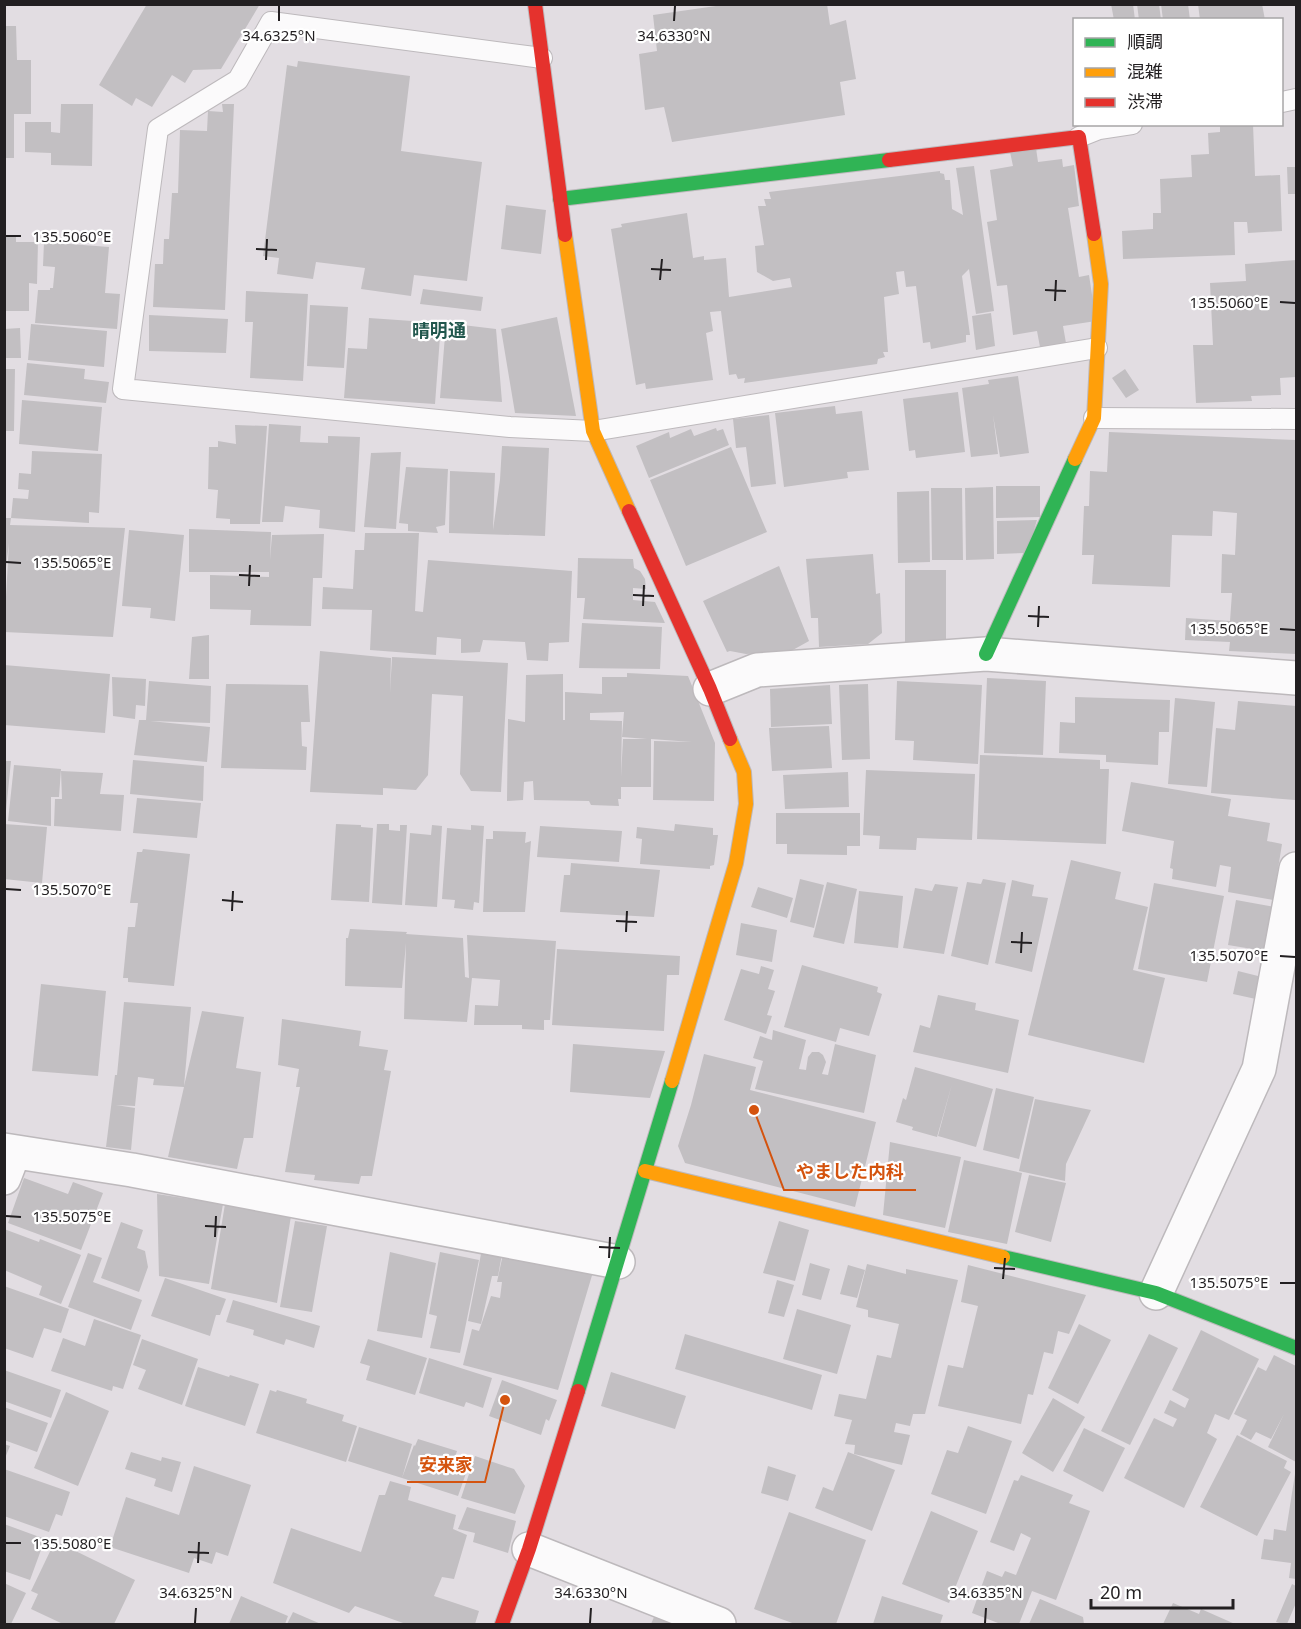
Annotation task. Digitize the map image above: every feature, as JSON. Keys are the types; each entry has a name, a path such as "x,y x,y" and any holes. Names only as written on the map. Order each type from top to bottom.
{"street":[{"path":"502,1624 529,1549 618,1262 736,863 746,804 744,772 710,689 593,431 535,4"},
{"path":"560,199 1079,137 1101,284 1094,418 986,654"},
{"path":"710,689 757,670 986,654 1296,678"},
{"path":"1156,1293 1259,1069 1296,869"},
{"path":"8,1160 132,1170 618,1262"},
{"path":"645,1171 1156,1293 1296,1348"},
{"path":"529,1549 719,1624"}],"lane":[{"path":"542,58 271,22 238,80 158,129 123,389 498,426 593,431 1097,348"},
{"path":"1079,137 1099,129 1119,126"},
{"path":"1094,418 1296,419"}],"building":[{"path":"147,4 260,4 221,69 193,70 185,83 172,75 152,107 136,98 132,106 99,85"},
{"path":"730,4 827,4 830,25 846,20 856,79 840,82 845,115 672,142 664,107 645,110 639,54 657,51 653,15"},
{"path":"1111,4 1133,4 1135,18 1114,18"},
{"path":"1137,4 1159,4 1161,18 1139,18"},
{"path":"1161,4 1188,4 1190,18 1163,18"},
{"path":"1198,4 1262,4 1265,18 1200,18"},
{"path":"4,26 16,26 17,60 31,60 31,114 14,114 14,158 4,158"},
{"path":"298,61 410,76 401,151 482,162 467,281 414,275 411,296 361,289 365,268 316,262 313,279 277,274 279,258 263,256 287,65 297,67"},
{"path":"61,104 93,104 92,166 51,165 51,153 25,152 25,122 51,122 51,132 60,133"},
{"path":"222,104 234,104 225,310 153,307 155,264 163,264 164,239 169,239 172,193 178,193 180,130 207,131 208,111 223,112"},
{"path":"1220,126 1253,126 1255,176 1280,175 1282,231 1248,233 1247,222 1234,222 1235,255 1123,259 1122,231 1153,229 1153,213 1161,213 1160,179 1192,177 1191,155 1209,154 1208,133 1220,132"},
{"path":"1036,148 1038,162 1062,159 1063,167 1074,165 1079,206 1068,208 1079,277 1089,275 1096,321 1063,326 1066,343 1040,347 1037,331 1013,335 1007,285 997,286 987,222 997,220 990,170 1013,166 1010,152"},
{"path":"974,166 994,311 976,314 969,269 962,276 970,335 966,335 966,342 931,349 930,342 923,343 916,286 906,287 904,271 896,272 899,294 884,297 888,352 883,352 885,357 878,359 877,364 744,383 745,378 738,379 736,374 729,375 721,311 710,312 713,331 706,333 713,380 646,389 645,383 636,385 611,229 622,227 621,224 687,213 693,258 704,256 704,260 726,258 729,297 792,287 790,278 773,281 757,272 755,246 764,245 758,206 766,206 764,199 771,199 769,192 940,171 944,174 945,180 950,180 952,209 963,215 956,168"},
{"path":"1287,167 1296,167 1296,194 1288,194"},
{"path":"506,205 546,210 541,254 501,249"},
{"path":"4,235 16,235 16,242 38,242 37,284 29,283 29,311 4,311"},
{"path":"44,242 109,247 105,293 120,294 117,329 35,323 38,290 53,288 55,267 43,266"},
{"path":"1296,260 1296,377 1280,378 1281,395 1251,396 1252,401 1196,403 1193,345 1213,345 1210,283 1246,281 1245,264"},
{"path":"423,289 483,297 481,311 420,304"},
{"path":"246,291 308,294 303,381 250,378 253,322 245,322"},
{"path":"310,305 348,307 344,368 307,366"},
{"path":"991,313 995,346 976,350 972,316"},
{"path":"149,315 228,319 226,353 149,351"},
{"path":"557,317 576,416 515,413 501,329"},
{"path":"369,318 441,323 435,404 344,398 348,348 367,349"},
{"path":"446,323 496,329 502,402 440,398"},
{"path":"31,324 107,331 104,367 28,360"},
{"path":"20,328 21,358 4,358 4,329"},
{"path":"27,363 85,369 84,379 109,382 106,403 24,395"},
{"path":"4,369 15,369 14,431 4,431"},
{"path":"1125,369 1139,390 1126,398 1112,378"},
{"path":"1018,376 1029,453 1000,457 993,415 998,454 971,457 962,388 989,384 988,380"},
{"path":"958,392 965,452 916,458 915,450 909,451 903,399"},
{"path":"22,400 102,407 98,451 19,444"},
{"path":"835,406 836,414 862,411 869,470 847,472 848,478 784,487 775,413"},
{"path":"769,415 776,484 751,487 746,447 736,448 733,419"},
{"path":"269,424 301,426 300,442 328,443 328,436 360,437 355,532 319,528 320,510 285,506 283,522 262,522"},
{"path":"235,425 267,426 260,524 230,524 230,519 216,518 218,490 208,489 209,447 218,447 218,441 236,444"},
{"path":"716,428 717,431 723,429 729,445 649,478 636,446 669,432 670,438 691,429 694,436"},
{"path":"1109,432 1296,440 1296,654 1229,651 1230,642 1185,640 1186,618 1230,621 1232,593 1221,593 1222,554 1235,555 1237,513 1213,511 1212,536 1172,535 1170,587 1092,584 1094,555 1082,555 1084,506 1089,506 1090,471 1107,472"},
{"path":"502,446 549,448 545,536 449,533 450,471 495,473 493,530"},
{"path":"731,447 767,532 686,566 650,480"},
{"path":"32,451 102,454 99,513 89,512 89,523 11,518 13,498 28,499 29,490 18,489 19,473 31,474"},
{"path":"401,452 396,529 364,527 371,453"},
{"path":"406,467 448,469 445,525 436,527 438,533 408,531 408,524 399,523"},
{"path":"996,486 1040,486 1040,517 996,518"},
{"path":"993,487 994,559 966,560 965,488"},
{"path":"931,488 962,488 963,560 932,560"},
{"path":"929,491 930,562 898,563 897,492"},
{"path":"4,518 11,518 10,525 125,528 113,637 4,632 9,543 6,568 4,567"},
{"path":"1037,520 1027,553 997,554 997,521"},
{"path":"189,529 271,532 270,560 272,535 324,534 322,578 313,578 311,626 250,625 251,610 210,609 210,575 269,577 269,572 189,572"},
{"path":"129,530 184,535 175,621 150,618 151,608 122,606"},
{"path":"365,533 419,533 415,611 423,612 428,560 572,571 569,642 549,643 548,661 527,660 525,642 483,640 480,652 461,653 461,639 437,637 436,655 370,650 372,610 322,609 323,587 353,589 355,550 364,550"},
{"path":"873,554 876,594 880,593 882,633 868,644 819,647 818,618 811,618 806,559"},
{"path":"578,558 633,559 634,568 640,571 645,579 646,589 633,588 633,600 655,602 665,623 583,619 585,598 577,598"},
{"path":"779,566 809,641 791,651 746,654 727,652 703,601"},
{"path":"905,570 946,570 946,643 905,643"},
{"path":"582,623 662,627 660,669 579,668"},
{"path":"209,635 209,679 189,679 192,637"},
{"path":"320,651 391,658 390,693 392,657 508,663 501,792 471,791 460,774 463,696 432,694 428,775 416,790 383,788 383,795 310,792"},
{"path":"4,665 110,674 105,733 4,725"},
{"path":"627,673 688,676 715,743 714,801 653,800 654,741 692,742 651,739 651,787 621,787 619,806 591,805 589,801 534,800 533,781 524,782 523,800 507,801 508,719 525,722 526,675 563,674 563,720 565,720 565,692 602,694 602,677 627,677","holes":["624,712 622,737 647,739 623,739 621,777 622,721 590,720 590,713"]},
{"path":"112,677 146,679 145,706 136,705 135,719 113,716"},
{"path":"987,678 1046,681 1043,755 984,753"},
{"path":"149,681 211,686 210,723 150,721 210,727 207,762 134,755 139,720 146,720"},
{"path":"897,681 982,685 978,764 913,760 914,741 895,740"},
{"path":"226,684 308,685 310,722 301,722 302,746 307,747 306,770 221,768"},
{"path":"868,684 870,759 842,760 839,685"},
{"path":"830,685 832,724 771,727 770,689"},
{"path":"1075,697 1170,700 1169,732 1159,732 1158,765 1106,762 1106,755 1059,753 1060,722 1075,723"},
{"path":"1175,698 1215,702 1207,787 1168,784"},
{"path":"1238,701 1296,706 1295,800 1211,793 1216,728 1235,730"},
{"path":"829,726 832,768 772,771 769,728"},
{"path":"980,755 1100,760 1100,769 1109,769 1106,844 977,839"},
{"path":"133,760 204,766 203,801 130,794"},
{"path":"4,761 11,761 6,811 4,811"},
{"path":"14,765 61,769 59,797 51,797 51,826 8,821"},
{"path":"866,770 975,774 972,840 917,838 916,850 879,849 880,836 863,835"},
{"path":"61,771 103,773 100,794 124,795 121,831 54,826 55,799 62,799"},
{"path":"848,772 849,807 785,809 783,775"},
{"path":"1131,782 1231,799 1228,816 1270,823 1267,841 1282,844 1273,900 1228,892 1231,867 1220,865 1216,887 1172,879 1173,869 1170,868 1174,841 1122,831"},
{"path":"137,798 201,803 197,838 133,833"},
{"path":"776,813 860,813 860,846 847,846 847,855 787,854 787,844 776,844"},
{"path":"4,824 47,827 42,883 4,879"},
{"path":"336,824 373,828 369,902 331,900"},
{"path":"377,824 389,824 389,830 400,831 400,825 407,825 402,905 372,903"},
{"path":"675,824 713,828 713,835 718,835 714,865 710,866 710,869 640,864 642,839 636,838 637,827 674,831"},
{"path":"432,825 442,826 437,907 405,905 410,833 431,835"},
{"path":"471,825 484,826 479,903 474,902 473,910 454,908 455,900 442,899 447,828 471,830"},
{"path":"540,826 622,831 619,862 537,857"},
{"path":"493,831 526,832 525,843 531,841 525,912 483,912 486,839 493,839"},
{"path":"143,849 190,854 174,986 128,982 128,978 123,978 128,927 135,927 138,903 130,903 137,852 142,852"},
{"path":"1071,860 1121,872 1115,899 1148,907 1133,970 1165,978 1144,1063 1028,1035"},
{"path":"571,863 660,870 654,917 560,912 564,875 570,875"},
{"path":"800,879 824,885 814,928 790,922"},
{"path":"983,879 1006,883 988,965 951,956 967,882 981,884"},
{"path":"1012,880 1034,885 1032,896 1048,898 1032,972 995,963"},
{"path":"827,882 857,889 844,944 813,937"},
{"path":"1154,883 1224,896 1207,982 1138,969"},
{"path":"935,884 958,887 944,954 903,948 915,888 932,891"},
{"path":"758,887 793,898 787,918 751,907"},
{"path":"859,891 903,896 898,948 854,943"},
{"path":"1236,900 1285,909 1277,953 1228,945"},
{"path":"741,923 777,930 772,962 736,955"},
{"path":"350,929 463,938 465,977 469,978 467,935 556,941 550,1020 544,1020 544,1030 522,1029 522,1025 474,1025 475,1005 498,1006 500,980 472,978 467,1022 404,1019 406,943 402,988 345,986 346,938 348,938"},
{"path":"557,949 680,956 679,975 667,975 664,1031 552,1025"},
{"path":"802,965 878,987 877,992 882,994 869,1036 840,1028 836,1042 784,1027"},
{"path":"761,966 774,970 768,989 775,991 767,1015 772,1016 766,1034 724,1020 741,969 759,974"},
{"path":"1238,971 1270,979 1265,1001 1233,994"},
{"path":"41,984 106,991 98,1076 32,1071"},
{"path":"938,995 976,1003 975,1010 1019,1020 1008,1073 913,1052 920,1025 930,1028"},
{"path":"124,1002 191,1007 184,1086 202,1011 244,1017 236,1068 261,1072 253,1138 244,1138 237,1169 168,1157 184,1087 153,1085 154,1079 138,1077 135,1106 116,1105 135,1108 131,1150 106,1147 115,1075 117,1075"},
{"path":"282,1019 361,1031 359,1046 388,1050 384,1070 391,1071 372,1176 361,1176 359,1184 314,1180 315,1175 285,1172 300,1087 296,1087 299,1069 278,1065"},
{"path":"773,1030 806,1040 799,1069 806,1070 808,1057 812,1052 819,1052 826,1062 822,1074 828,1075 835,1044 876,1055 864,1113 755,1089 763,1061 753,1058 760,1036 772,1040"},
{"path":"573,1044 665,1051 650,1098 570,1092"},
{"path":"704,1054 756,1067 750,1090 876,1122 855,1207 685,1163 678,1146"},
{"path":"915,1067 993,1089 976,1147 938,1136 952,1084 937,1137 912,1130 913,1127 896,1122 903,1098 906,1100"},
{"path":"996,1088 1034,1097 1019,1159 983,1150"},
{"path":"1035,1099 1091,1110 1066,1164 1065,1181 1019,1171"},
{"path":"890,1142 961,1157 945,1228 883,1215"},
{"path":"964,1160 1022,1173 1007,1244 948,1232"},
{"path":"1029,1175 1066,1183 1051,1242 1015,1232"},
{"path":"24,1178 68,1194 73,1182 103,1193 81,1250 8,1223"},
{"path":"157,1194 223,1204 209,1284 159,1276"},
{"path":"225,1204 291,1216 277,1303 211,1289"},
{"path":"295,1221 327,1226 312,1312 280,1307"},
{"path":"779,1221 809,1230 795,1281 763,1273"},
{"path":"121,1222 143,1230 137,1248 145,1251 148,1267 139,1292 101,1278"},
{"path":"4,1229 39,1242 40,1239 81,1255 61,1304 39,1295 42,1286 4,1270"},
{"path":"390,1252 436,1263 422,1338 377,1331"},
{"path":"440,1252 479,1260 460,1353 430,1348 437,1316 429,1314"},
{"path":"88,1253 102,1258 93,1282 142,1300 131,1330 68,1307"},
{"path":"481,1254 502,1254 498,1276 492,1276 481,1324 468,1321"},
{"path":"503,1254 593,1272 558,1390 463,1365 472,1329 479,1331 491,1296 500,1298 502,1282 497,1282"},
{"path":"810,1263 830,1269 821,1300 802,1295"},
{"path":"867,1264 906,1274 906,1269 958,1280 925,1414 913,1414 910,1426 896,1423 894,1432 910,1435 902,1465 854,1454 855,1445 845,1444 852,1420 834,1416 839,1394 866,1399 877,1355 891,1358 899,1324 868,1317 868,1310 856,1307"},
{"path":"848,1265 865,1270 857,1298 840,1294"},
{"path":"968,1265 1086,1295 1069,1334 1058,1331 1053,1354 1044,1352 1033,1395 1028,1394 1021,1424 938,1406 948,1365 963,1368 978,1306 961,1302"},
{"path":"165,1278 226,1299 220,1315 216,1315 210,1336 151,1316"},
{"path":"777,1280 794,1285 784,1317 768,1313"},
{"path":"4,1286 69,1309 61,1333 44,1328 33,1358 4,1348"},
{"path":"233,1300 320,1326 314,1348 286,1339 284,1345 253,1335 254,1330 226,1322"},
{"path":"797,1309 851,1325 837,1374 783,1359"},
{"path":"94,1319 141,1335 123,1389 113,1386 112,1391 51,1371 63,1338 85,1346"},
{"path":"1079,1324 1111,1340 1078,1404 1048,1388"},
{"path":"1201,1330 1259,1359 1229,1420 1215,1414 1207,1433 1217,1439 1184,1508 1124,1478 1154,1418 1173,1427 1177,1419 1164,1413 1170,1400 1185,1408 1189,1399 1172,1390"},
{"path":"685,1334 822,1375 812,1410 675,1369"},
{"path":"1149,1334 1178,1348 1130,1445 1101,1431"},
{"path":"142,1339 198,1359 182,1405 138,1389 146,1370 133,1365"},
{"path":"368,1339 427,1358 415,1395 366,1380 370,1366 360,1363"},
{"path":"1274,1355 1296,1366 1296,1462 1268,1447 1284,1414 1271,1439 1256,1432 1251,1440 1240,1434 1247,1420 1234,1414 1258,1367 1266,1371"},
{"path":"429,1358 492,1378 483,1408 466,1402 464,1407 419,1393"},
{"path":"198,1367 259,1384 245,1426 185,1406"},
{"path":"4,1370 61,1390 51,1418 4,1401"},
{"path":"611,1372 686,1396 675,1429 601,1406"},
{"path":"502,1380 557,1400 549,1421 546,1419 541,1435 489,1416"},
{"path":"270,1390 307,1399 306,1403 344,1415 342,1421 357,1426 346,1462 256,1433"},
{"path":"66,1392 109,1411 78,1486 34,1468"},
{"path":"1053,1398 1085,1417 1053,1472 1022,1453"},
{"path":"4,1407 48,1423 37,1452 4,1440"},
{"path":"968,1426 1012,1441 986,1514 931,1494 947,1450 958,1453"},
{"path":"359,1427 412,1444 402,1478 348,1461"},
{"path":"1084,1428 1125,1448 1103,1492 1063,1471"},
{"path":"1237,1435 1287,1461 1284,1468 1291,1472 1257,1536 1200,1507"},
{"path":"418,1439 457,1451 455,1457 470,1462 458,1496 402,1478"},
{"path":"4,1444 10,1446 5,1458 4,1458"},
{"path":"131,1452 161,1461 162,1457 181,1462 172,1492 154,1486 156,1479 125,1469"},
{"path":"848,1452 895,1470 872,1531 815,1508 823,1487 833,1491"},
{"path":"475,1456 514,1469 525,1486 515,1514 461,1498"},
{"path":"194,1466 251,1485 228,1556 216,1552 212,1564 194,1558 189,1573 110,1547 126,1497 179,1515"},
{"path":"768,1466 796,1475 788,1501 761,1493"},
{"path":"4,1469 70,1492 62,1516 56,1514 49,1532 4,1516"},
{"path":"1295,1474 1296,1579 1289,1578 1291,1563 1261,1559 1264,1539 1273,1540 1274,1529 1286,1531"},
{"path":"1021,1475 1073,1495 1069,1503 1090,1511 1056,1600 1032,1591 1019,1624 998,1624 972,1613 987,1571 1002,1577 1005,1571 1016,1575 1031,1538 1021,1533 1014,1551 990,1542 1014,1480 1018,1481"},
{"path":"390,1481 411,1487 408,1500 456,1515 453,1529 467,1535 454,1579 442,1577 434,1596 479,1611 475,1624 406,1624 355,1606 349,1613 273,1583 291,1528 361,1552 379,1495 385,1495"},
{"path":"467,1507 516,1521 508,1553 473,1542 475,1533 458,1529"},
{"path":"931,1511 978,1531 949,1603 902,1584"},
{"path":"789,1512 866,1540 836,1624 795,1624 754,1609"},
{"path":"4,1524 45,1539 30,1580 4,1571"},
{"path":"55,1541 135,1580 114,1624 63,1624 31,1609 38,1594 31,1591"},
{"path":"4,1583 26,1593 11,1624 4,1624"},
{"path":"1292,1584 1296,1586 1296,1603 1287,1624 1276,1622"},
{"path":"241,1596 288,1616 285,1624 229,1624"},
{"path":"882,1596 943,1615 940,1624 873,1624"},
{"path":"1040,1599 1083,1617 1084,1624 1029,1624"},
{"path":"1173,1603 1199,1614 1201,1609 1235,1624 1163,1624"},
{"path":"293,1612 321,1624 287,1624"},
{"path":"654,1617 672,1624 651,1624"}],"traffic: fast":[{"path":"560,199 889,160"},
{"path":"986,654 1075,459"},
{"path":"578,1391 672,1081"},
{"path":"1003,1257 1156,1293 1296,1348"}],"traffic: slow":[{"path":"1075,459 1094,418 1101,284 1094,234"},
{"path":"565,235 593,431 629,511"},
{"path":"672,1081 736,863 746,804 744,772 730,739"},
{"path":"645,1171 1003,1257"}],"traffic: jam":[{"path":"535,4 565,235"},
{"path":"889,160 1079,137 1094,234"},
{"path":"629,511 710,689 730,739"},
{"path":"502,1624 529,1549 578,1391"}],"place":[{"name":"やました内科","path":"754,1110"},
{"name":"安来家","path":"505,1400"}],"district":[{"name":"晴明通","path":"439,331"}]}
